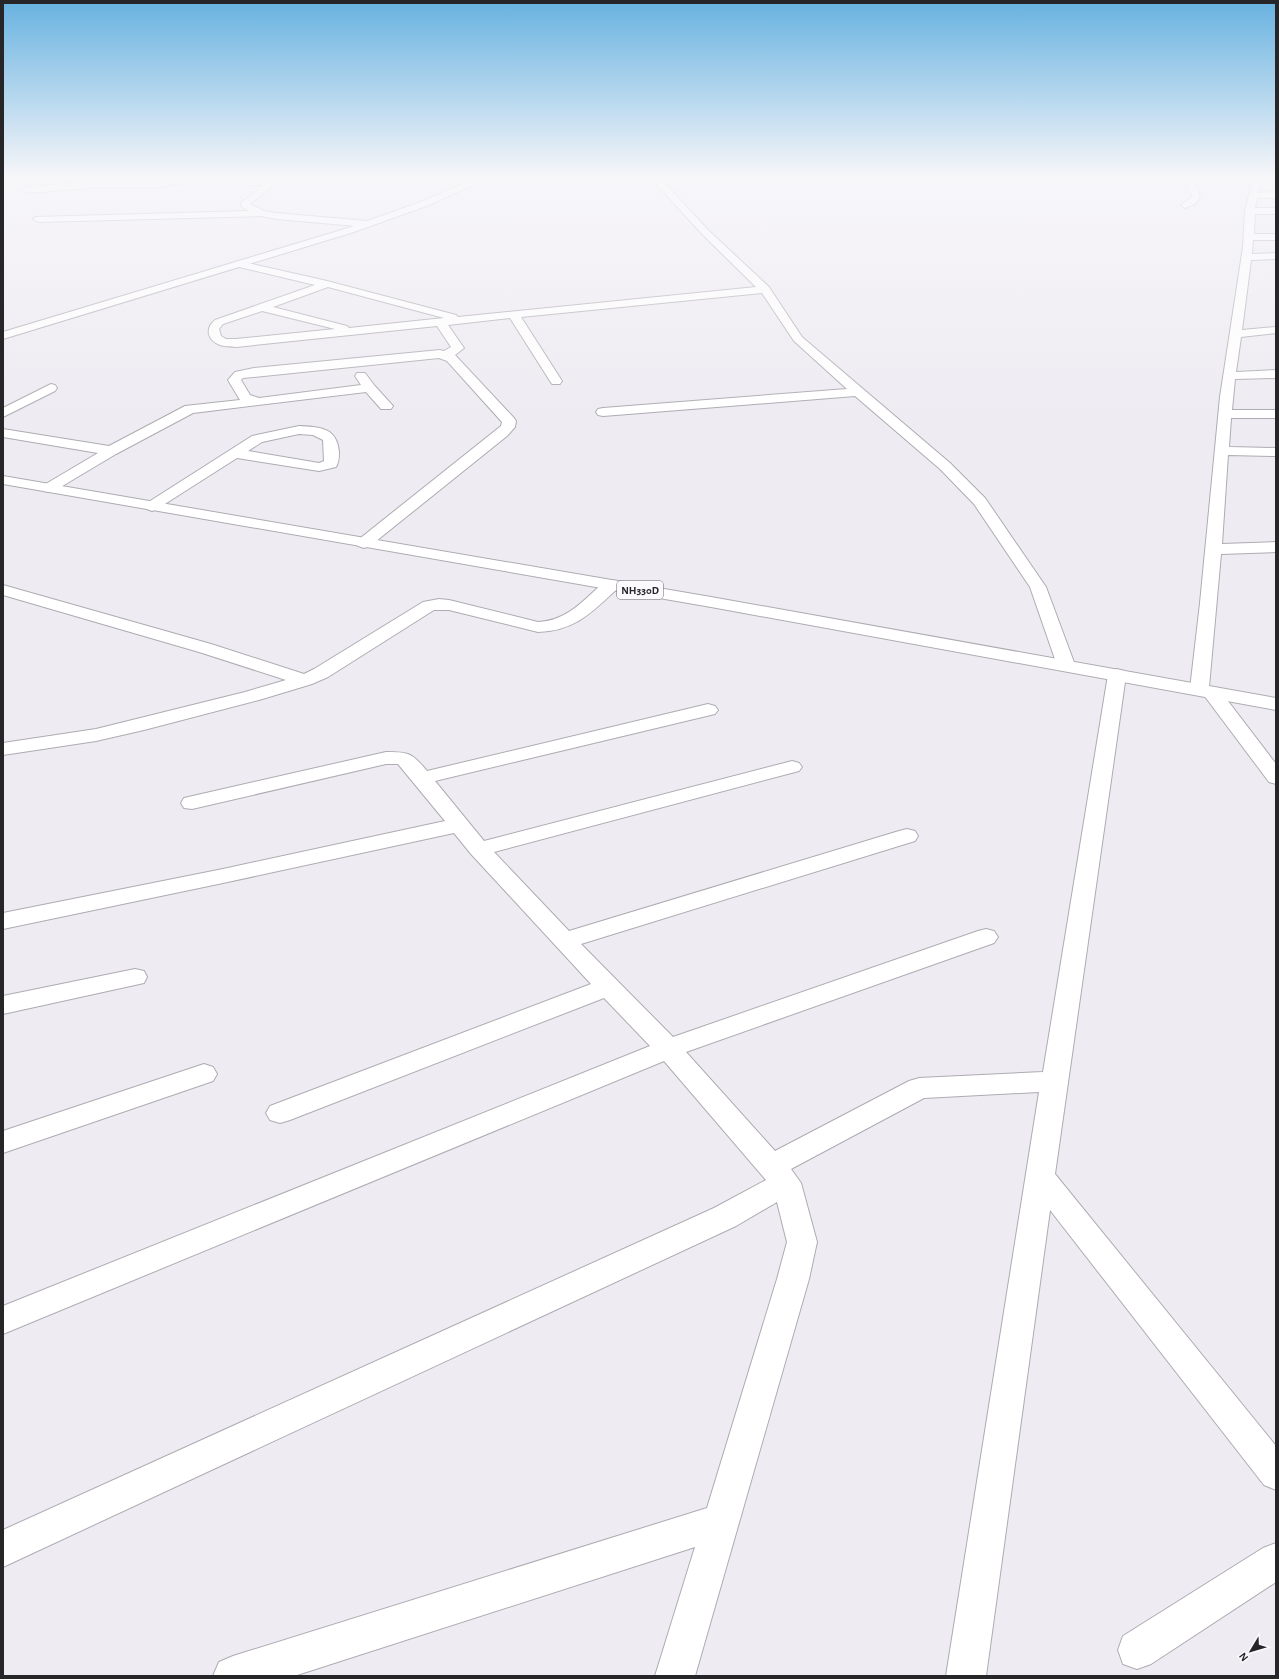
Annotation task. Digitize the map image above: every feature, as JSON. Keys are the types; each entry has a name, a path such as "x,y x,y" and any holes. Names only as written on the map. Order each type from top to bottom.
{"main road":[{"path":"3,336 270,254"},
{"path":"729,254 765,289 798,338 816,356 945,466 980,501 1038,587 1066,665"},
{"path":"1276,256 1246,257 1225,414 1209,603 1205,690 1276,778"},
{"path":"239,264 327,284 464,320"},
{"path":"327,284 219,322 215,325 213,330 216,338 223,342 236,343 357,332 765,289"},
{"path":"260,307 357,332"},
{"path":"514,315 556,381"},
{"path":"441,322 458,348 447,355"},
{"path":"1235,334 1276,330"},
{"path":"258,402 245,398 234,380 238,375 254,372 430,354 447,355 509,421 508,427 502,433 364,543"},
{"path":"352,362 369,388 386,406"},
{"path":"1229,376 1276,374"},
{"path":"3,413 50,388"},
{"path":"49,488 165,420 190,409 369,388"},
{"path":"604,412 857,392"},
{"path":"1225,414 1276,414"},
{"path":"152,506 235,453 263,438 299,430 316,431 328,437 331,441 332,458 331,464 319,467 235,453"},
{"path":"3,433 111,451"},
{"path":"1222,451 1276,452"},
{"name":"NH330D","path":"3,480 1066,665 1276,704"},
{"path":"1213,549 1276,546"},
{"path":"3,749 96,735 252,696 305,680 327,669 429,606 439,604 449,605 538,627 550,627 560,625 571,619 611,585"},
{"path":"3,590 205,648 305,680"},
{"path":"966,1676 1054,1081 1117,675"},
{"path":"423,778 708,710"},
{"path":"192,803 386,758 405,759 423,778 479,849 564,942 668,1049 779,1175 802,1242 793,1279 675,1676"},
{"path":"479,849 792,767"},
{"path":"3,921 215,878 459,825"},
{"path":"564,942 907,836"},
{"path":"3,1320 668,1049 986,937"},
{"path":"3,1005 135,977"},
{"path":"280,1113 608,987"},
{"path":"3,1142 204,1074"},
{"path":"3,1549 725,1217 779,1175 919,1088 1054,1081"},
{"path":"1040,1176 1276,1473"},
{"path":"233,1676 722,1521"},
{"path":"1137,1650 1276,1561"}]}
